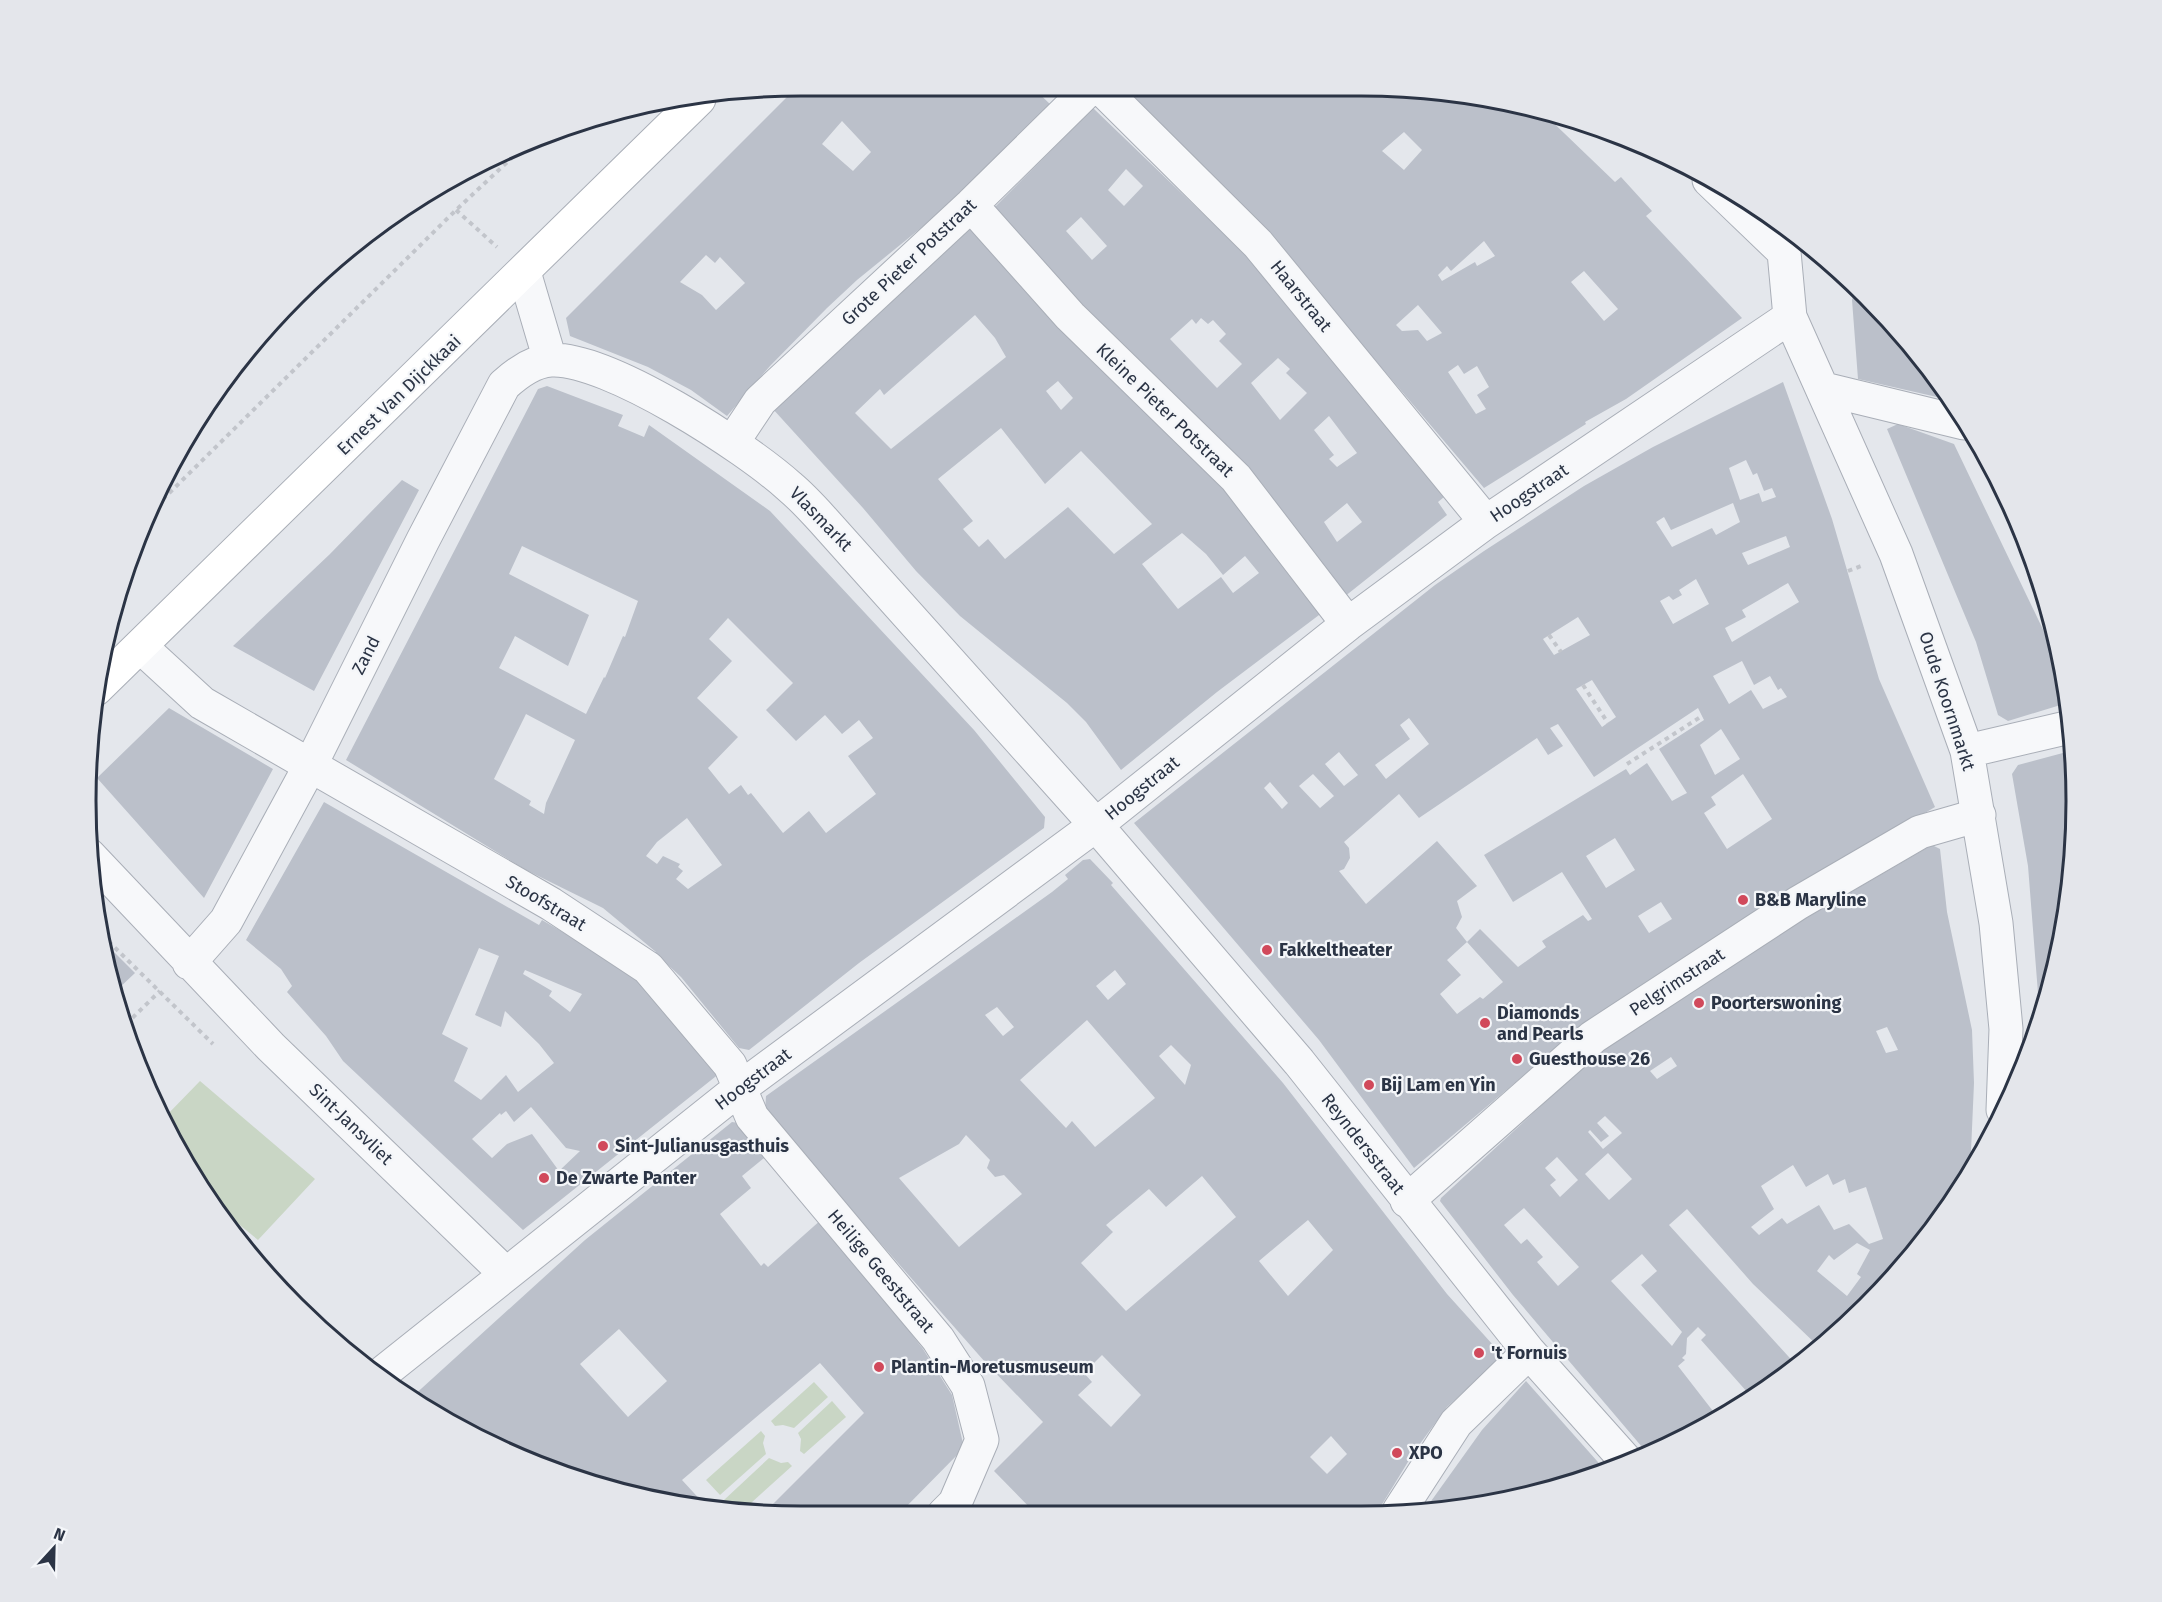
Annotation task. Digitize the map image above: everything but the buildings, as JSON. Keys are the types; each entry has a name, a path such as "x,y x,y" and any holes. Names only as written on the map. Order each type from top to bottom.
{"street":[{"name":"Grote Pieter Potstraat","path":"732,443 760,401 971,205 1079,96"},
{"name":"Haarstraat","path":"1096,96 1258,244 1486,522"},
{"name":"Ernest Van Dijckkaai","path":"107,678 693,105"},
{"name":"Kleine Pieter Potstraat","path":"971,205 1070,316 1236,478 1348,624"},
{"path":"1766,224 1791,244 1790,317"},
{"path":"524,272 550,360"},
{"name":"Hoogstraat","path":"505,1273 740,1089 1096,825 1348,624 1486,522 1790,317"},
{"name":"Oude Koornmarkt","path":"1790,317 1896,554 1967,751 1996,923 2006,1029 2004,1089"},
{"name":"Vlasmarkt","path":"550,360 598,369 631,384 732,443 791,487 1096,825"},
{"name":"Zand","path":"189,963 226,921 310,766 495,400 513,376 550,360"},
{"path":"1824,389 1954,421"},
{"name":"Stoofstraat","path":"141,647 202,703 551,904 648,968 730,1065 740,1089"},
{"path":"1967,751 2062,729"},
{"name":"Pelgrimstraat","path":"1407,1201 1593,1037 1798,903 1920,832 1979,815"},
{"name":"Reyndersstraat","path":"1096,825 1299,1062 1529,1352 1622,1456"},
{"name":"Sint-Jansvliet","path":"100,867 271,1047 505,1273"},
{"name":"Heilige Geeststraat","path":"740,1089 752,1117 938,1339 968,1386 982,1440 957,1506"},
{"path":"386,1370 505,1273"},
{"path":"1403,1504 1456,1423 1529,1352"}],"path":[{"path":"166,497 456,210 511,159"},
{"path":"456,210 524,272"},
{"path":"1549,635 1560,651"},
{"path":"1583,685 1608,723"},
{"path":"1627,764 1702,716"},
{"path":"111,944 159,992 131,1020"}],"green space":[{"path":"200,1081 315,1179 258,1240 236,1222 215,1193 190,1154 169,1113"},
{"path":"814,1382 828,1397 794,1428 783,1425 775,1426 771,1421"},
{"path":"832,1401 846,1417 804,1454 800,1451 801,1439 798,1433"},
{"path":"761,1431 765,1436 763,1443 766,1454 720,1495 706,1480"},
{"path":"769,1458 781,1463 788,1462 792,1466 750,1504 724,1500"}],"place":[{"name":"B&B Maryline","path":"1743,900"},
{"name":"Fakkeltheater","path":"1267,950"},
{"name":"Poorterswoning","path":"1699,1003"},
{"name":"Diamonds and Pearls","path":"1485,1023"},
{"name":"Guesthouse 26","path":"1517,1059"},
{"name":"Bij Lam en Yin","path":"1369,1085"},
{"name":"Sint-Julianusgasthuis","path":"603,1146"},
{"name":"De Zwarte Panter","path":"544,1178"},
{"name":"'t Fornuis","path":"1479,1353"},
{"name":"Plantin-Moretusmuseum","path":"879,1367"},
{"name":"XPO","path":"1397,1453"}]}
